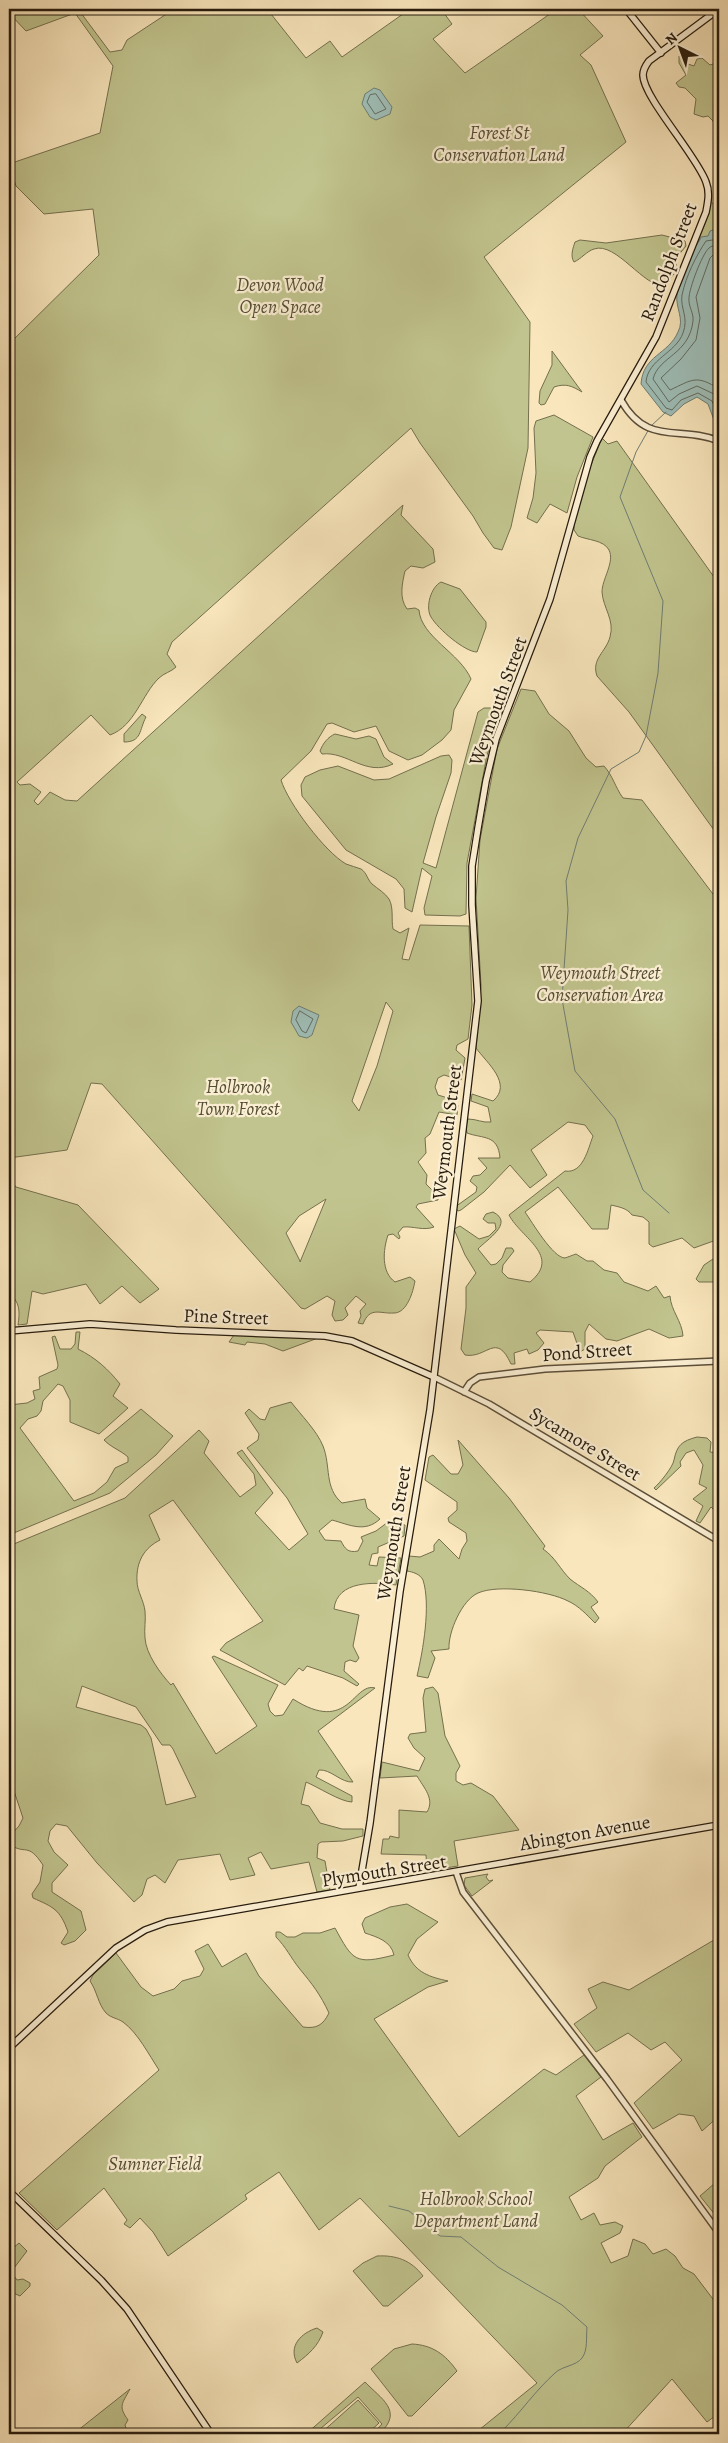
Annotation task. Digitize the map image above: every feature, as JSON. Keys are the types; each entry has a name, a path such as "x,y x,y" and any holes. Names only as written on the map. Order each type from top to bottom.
{"main road":[{"path":"626,9 661,53"},
{"name":"Randolph Street","path":"621,400 664,319 703,222 709,197 706,181 655,101 643,78 646,64 719,9"},
{"name":"Weymouth Street","path":"358,1888 370,1823 400,1591 434,1377 478,1001 472,905 472,866 486,781 496,739 550,598 590,457 621,400"},
{"name":"Pine Street","path":"9,1331 90,1324 176,1330 325,1336 352,1341 434,1377"},
{"name":"Abington Avenue","path":"456,1872 719,1825"},
{"name":"Plymouth Street","path":"9,2048 108,1955 145,1930 183,1919 264,1907 358,1888 456,1872"},
{"path":"9,2191 101,2280 127,2309 211,2434"}],"street":[{"path":"621,400 635,419 650,428 664,433 719,440"},
{"name":"Pond Street","path":"464,1392 470,1383 480,1377 547,1369 719,1361"},
{"name":"Sycamore Street","path":"434,1377 489,1404 719,1541"},
{"name":"Plymouth Street","path":"456,1872 463,1892 607,2079 719,2233"}],"green space":[{"path":"9,9 78,9 110,52 122,50 127,40 174,9 267,9 306,58 330,41 342,57 410,9 441,9 452,24 433,39 465,73 557,9 578,9 603,36 580,55 591,65 626,142 484,257 530,322 528,448 511,527 502,550 494,548 411,428 172,642 167,654 176,667 161,676 153,685 126,725 110,735 91,715 17,782 20,785 30,784 41,792 34,801 38,805 50,792 65,800 77,801 403,505 401,515 433,549 435,562 423,568 411,566 405,571 402,596 407,609 415,608 419,610 421,620 426,629 459,661 471,679 454,710 451,730 442,740 422,755 408,760 389,751 376,726 354,732 332,723 327,724 311,751 281,780 299,814 318,838 337,858 346,864 361,869 372,884 389,899 393,929 400,933 409,928 402,959 409,960 420,925 469,926 472,1005 468,1039 457,1045 456,1050 465,1058 461,1080 444,1075 438,1078 435,1087 438,1095 451,1099 458,1105 457,1115 439,1112 430,1134 425,1138 426,1153 418,1162 427,1175 426,1184 438,1196 438,1200 418,1204 416,1207 434,1227 426,1229 403,1227 398,1233 399,1239 393,1234 388,1235 384,1254 387,1273 395,1282 410,1277 415,1281 413,1291 406,1306 399,1312 372,1313 363,1324 358,1323 361,1316 360,1311 366,1304 356,1296 345,1308 348,1315 343,1320 335,1321 332,1315 335,1301 327,1296 305,1309 301,1308 102,1084 91,1083 67,1150 9,1158 9,344 99,255 93,209 44,214 16,186 9,164 100,133 113,66 75,13 26,31 9,13","holes":["386,1002 393,1011 377,1066 359,1111 352,1101","326,1199 300,1262 286,1233 299,1216"]},
{"path":"679,56 684,58 688,64 694,66 697,59 702,58 710,65 719,62 719,128 716,131 713,121 708,116 703,117 694,114 696,99 685,88 679,87 676,83 686,75 679,63"},
{"path":"710,201 719,209 719,234 700,239 695,247"},
{"path":"662,235 685,241 686,246 677,257 675,273 664,285 648,280 621,258 603,248 591,250 574,262 572,257 575,242 580,240 606,243"},
{"path":"552,351 582,392 569,386 554,387 545,404 541,405 539,403 540,391 552,365"},
{"path":"554,415 593,437 577,477 567,513 550,504 537,523 527,518 533,498 536,473 534,428 536,421"},
{"path":"602,438 608,444 617,441 719,584 719,837 629,712 597,676 597,660 608,642 611,631 602,592 610,555 609,550 603,544 578,536 574,530 574,521 587,475"},
{"path":"441,582 460,589 486,622 477,652 466,648 452,639 439,628 431,617 429,613 430,598 434,588"},
{"name":"Weymouth Street Conservation Area","path":"521,689 535,691 549,714 569,731 586,758 596,767 604,766 623,798 642,800 719,902 719,1239 694,1248 682,1238 653,1247 649,1244 649,1222 643,1217 632,1215 625,1209 611,1205 608,1229 592,1229 558,1187 525,1212 549,1246 565,1258 576,1254 587,1261 593,1261 604,1270 617,1273 624,1282 648,1291 656,1286 664,1298 670,1296 683,1336 669,1338 649,1329 617,1341 606,1339 589,1324 585,1332 585,1349 580,1352 573,1332 540,1330 536,1333 544,1343 538,1350 529,1354 527,1349 514,1353 515,1364 511,1364 501,1349 496,1348 473,1355 465,1355 461,1349 466,1308 466,1287 476,1273 465,1255 454,1229 460,1226 479,1239 489,1236 496,1229 495,1223 488,1223 483,1219 486,1214 493,1212 499,1216 501,1221 497,1231 478,1249 491,1265 496,1264 502,1258 506,1248 512,1248 514,1251 503,1265 502,1272 508,1278 530,1282 539,1273 542,1264 541,1255 509,1215 565,1171 576,1169 584,1160 593,1136 585,1125 568,1122 531,1150 547,1175 530,1188 510,1165 484,1192 461,1210 458,1211 455,1207 476,1192 477,1187 470,1181 473,1176 480,1175 487,1168 478,1158 500,1158 499,1150 493,1141 467,1133 466,1126 468,1119 491,1122 488,1107 471,1101 472,1094 493,1101 500,1088 496,1074 476,1048 481,985 476,898 480,840 497,749"},
{"path":"510,692 487,755 467,863 466,914 460,916 425,915 424,908 432,876 422,868 412,912 405,908 404,889 396,879 346,850 302,796 301,785 305,777 320,770 338,766 374,780 389,779 441,756 449,755 452,760 451,773 423,863 436,868 478,712 484,708 494,708 506,693"},
{"path":"142,714 146,717 137,738 124,742 124,734"},
{"path":"335,734 356,739 369,736 376,739 384,757 393,764 374,768 340,756 322,754 320,751 324,743"},
{"path":"9,1178 16,1187 78,1205 159,1289 140,1303 122,1286 100,1304 86,1284 43,1294 32,1291 27,1324 18,1325 17,1303 9,1294"},
{"path":"719,1255 719,1282 699,1282 696,1279 704,1265"},
{"path":"76,1332 80,1332 78,1349 96,1360 120,1384 113,1396 128,1408 99,1434 70,1422 70,1400 63,1386 58,1384 43,1401 41,1411 37,1416 28,1419 20,1428 74,1501 94,1493 107,1482 115,1468 128,1462 128,1457 104,1440 141,1409 173,1436 156,1455 110,1493 9,1535 9,1405 27,1403 35,1399 33,1391 40,1389 39,1377 57,1369 58,1365 52,1337 55,1336 60,1349 71,1349 75,1344"},
{"path":"234,1335 318,1338 283,1351 265,1344 247,1342 245,1345 229,1342"},
{"path":"291,1402 313,1429 323,1446 330,1484 336,1497 342,1503 365,1499 367,1508 380,1519 369,1526 363,1527 351,1526 332,1520 319,1531 325,1540 341,1541 347,1550 358,1551 363,1541 361,1537 376,1531 388,1522 405,1525 404,1536 378,1547 378,1553 372,1554 369,1565 377,1566 379,1557 401,1558 396,1585 378,1583 349,1588 337,1600 334,1609 359,1615 353,1646 359,1658 356,1662 350,1660 345,1662 344,1671 359,1684 357,1686 343,1678 307,1666 303,1671 299,1668 285,1685 220,1650 226,1643 263,1621 173,1500 149,1515 160,1540 145,1551 138,1568 137,1585 145,1611 146,1644 154,1663 171,1685 173,1683 216,1754 257,1726 215,1662 212,1657 214,1656 278,1685 268,1704 270,1711 275,1716 283,1715 293,1699 312,1709 326,1712 338,1710 347,1705 367,1688 375,1688 318,1731 353,1782 323,1770 319,1770 316,1777 352,1796 352,1802 336,1797 306,1782 301,1804 309,1806 320,1823 342,1829 363,1829 363,1836 318,1844 317,1858 325,1861 330,1890 317,1892 309,1862 271,1869 261,1852 248,1858 255,1875 230,1880 220,1854 178,1860 165,1883 155,1875 147,1879 142,1895 134,1902 97,1863 67,1826 56,1824 50,1831 48,1841 54,1852 68,1865 52,1883 52,1892 81,1911 86,1930 75,1941 64,1945 61,1943 68,1932 62,1918 51,1907 33,1898 32,1894 40,1882 43,1865 30,1851 19,1849 9,1844 9,1837 19,1826 23,1818 9,1776 9,1546 125,1498 199,1430 209,1441 204,1453 240,1497 256,1485 254,1474 237,1453 242,1450 273,1493 255,1513 289,1550 308,1534 287,1498 247,1448 258,1440 259,1434 245,1413 249,1409 260,1419 265,1420 270,1408","holes":["82,1686 136,1707 162,1745 170,1745 173,1749 196,1797 166,1805 151,1738 146,1729 141,1725 76,1707"]},
{"path":"697,1437 707,1438 711,1442 710,1452 719,1453 719,1485 715,1492 719,1498 719,1515 711,1507 700,1523 696,1521 703,1506 693,1499 707,1488 699,1484 703,1465 694,1450 686,1453 680,1462 681,1466 656,1490 654,1488 671,1467 681,1444"},
{"path":"458,1440 509,1498 545,1546 543,1549 570,1579 595,1598 598,1602 591,1607 599,1618 595,1623 572,1603 549,1594 510,1589 487,1590 478,1593 467,1602 457,1617 449,1642 449,1649 431,1651 435,1658 428,1678 417,1676 425,1628 425,1590 420,1576 407,1571 409,1556 420,1557 434,1551 434,1545 439,1539 459,1559 467,1541 466,1533 449,1522 448,1518 457,1510 457,1502 425,1480 429,1457 433,1455 451,1474 458,1474 463,1465"},
{"path":"433,1687 438,1693 445,1736 460,1766 456,1773 456,1781 463,1785 471,1783 493,1796 519,1830 454,1841 458,1866 427,1871 426,1855 381,1854 383,1839 389,1839 390,1836 399,1838 399,1810 427,1812 430,1803 428,1794 417,1776 380,1778 382,1762 419,1771 425,1758 414,1748 408,1738 410,1734 426,1732 423,1698 425,1689"},
{"path":"488,1874 486,1877 489,1881 493,1880 472,1896 464,1885 465,1878"},
{"path":"407,1904 438,1922 417,1939 408,1955 411,1961 424,1973 448,1981 428,1987 374,2019 459,2137 544,2069 556,2075 584,2055 601,2077 576,2096 603,2140 633,2123 642,2137 605,2166 598,2178 569,2197 581,2220 594,2213 600,2225 615,2222 623,2226 620,2233 601,2243 611,2263 628,2256 633,2239 645,2244 653,2254 666,2249 675,2256 683,2268 694,2274 719,2307 719,2413 707,2422 672,2379 622,2434 474,2434 537,2383 360,2198 319,2230 279,2172 245,2195 247,2199 168,2256 153,2232 140,2218 130,2228 124,2224 127,2220 104,2188 57,2230 19,2193 159,2070 134,2032 123,2022 106,2013 90,1981 93,1975 116,1953 141,1987 153,1996 174,1989 182,1981 200,1976 204,1969 195,1951 208,1944 222,1967 246,1953 259,1976 303,2027 316,2027 324,2021 329,2013 316,1990 276,1937 276,1932 280,1932 287,1937 295,1937 303,1933 320,1933 335,1928 346,1948 357,1958 371,1960 381,1958 394,1955 390,1946 383,1940 365,1933 362,1924 365,1918 390,1907"},
{"path":"719,1937 719,2116 702,2131 694,2116 679,2114 653,2129 634,2103 682,2060 665,2042 651,2050 628,2033 596,2052 574,2024 597,2008 588,1989 603,1982 629,1990"},
{"path":"715,2183 719,2184 719,2214 716,2216 700,2196"},
{"path":"9,2243 13,2248 19,2243 27,2251 11,2272 17,2280 23,2279 30,2283 30,2286 20,2296 9,2291"},
{"path":"377,2256 391,2256 408,2262 423,2276 388,2306 383,2306 353,2271"},
{"path":"317,2328 323,2332 319,2341 297,2363 294,2351 295,2346 301,2337"},
{"path":"412,2344 432,2348 443,2355 457,2371 412,2416 408,2416 371,2369 394,2349"},
{"path":"365,2382 383,2399 390,2412 390,2418 386,2426 379,2434 373,2434 382,2424 358,2397 314,2434 306,2434"},
{"path":"130,2389 122,2405 128,2420 125,2425 128,2434 77,2431"},
{"path":"358,2400 379,2423 367,2434 320,2434"}],"water":[{"path":"374,88 380,90 392,107 390,114 376,120 370,117 362,104 365,94"},
{"path":"713,230 715,234 719,234 719,422 714,420 708,404 697,397 684,404 671,416 663,412 641,384 646,367 674,340 678,332 681,323 677,294 682,277 701,237 708,236 710,231"},
{"path":"299,1006 319,1015 312,1035 307,1038 299,1036 291,1022 293,1011"}],"waterway":[{"path":"651,426 666,412"},
{"path":"649,429 636,452 620,497 663,601 658,673 646,736 639,752 611,769 578,838 566,881 568,910 562,999 575,1071 615,1119 643,1190 669,1213"},
{"path":"389,2206 409,2211 440,2236 461,2237 498,2267 562,2305 587,2327 586,2347 582,2358 555,2373 534,2394 501,2434"}],"park label":[{"name":"Forest St Conservation Land","path":"499,144"},
{"name":"Devon Wood Open Space","path":"280,296"},
{"name":"Holbrook Town Forest","path":"238,1098"},
{"name":"Sumner Field","path":"155,2164"},
{"name":"Holbrook School Department Land","path":"476,2210"}]}
